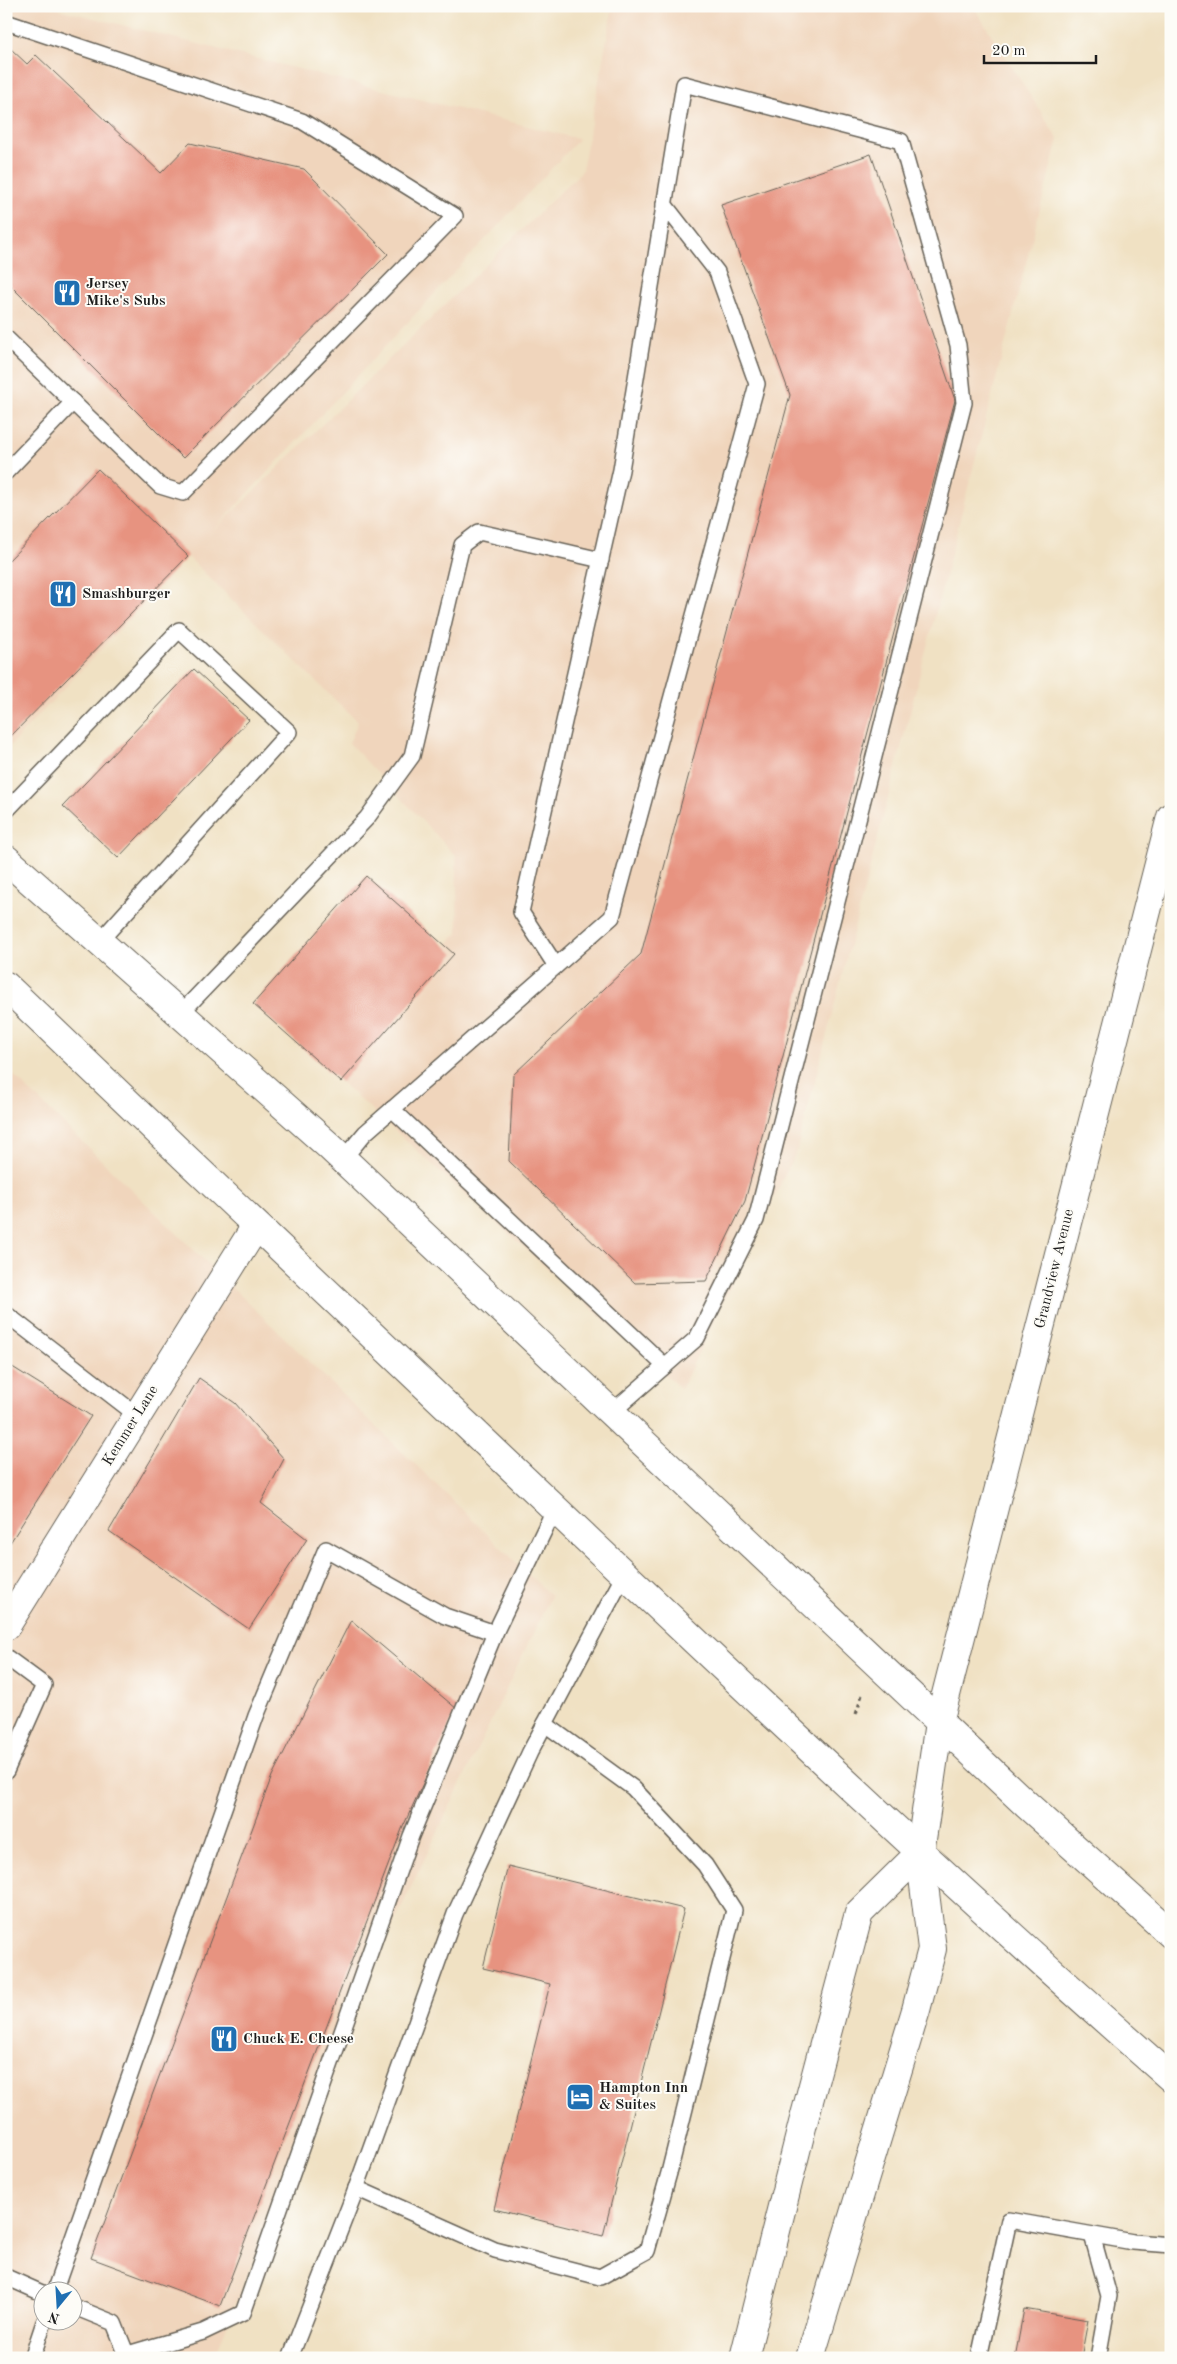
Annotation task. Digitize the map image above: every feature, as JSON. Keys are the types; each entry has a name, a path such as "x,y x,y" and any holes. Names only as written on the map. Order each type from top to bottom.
{"main road":[{"name":"Grandview Avenue","path":"810,2358 916,2010 932,1949 920,1853 939,1722 1171,816"},
{"path":"6,859 342,1159 939,1722 1171,1934"},
{"path":"6,986 256,1226 920,1853 1171,2078"},
{"name":"Kemmer Lane","path":"6,1626 256,1226"},
{"path":"744,2358 803,2123 859,1912 920,1853"}],"lane":[{"path":"6,22 302,120 455,216 182,493 160,486 6,338"},
{"path":"556,966 521,912 621,470 684,84 901,141 958,346 964,403 756,1220 697,1338 611,1413"},
{"path":"342,1159 365,1133 612,917 757,384 717,272 664,204"},
{"path":"6,472 74,402"},
{"path":"180,1014 367,818 412,756 462,545 479,532 600,560"},
{"path":"6,811 179,630 289,732 99,942"},
{"path":"392,1109 665,1366"},
{"path":"6,1314 138,1416"},
{"path":"82,2310 114,2323 128,2356 203,2332 242,2313 411,1836 495,1633 555,1508"},
{"path":"58,2282 256,1716 326,1550 444,1616 495,1633"},
{"path":"290,2358 356,2188 455,1914 545,1724 624,1575"},
{"path":"6,1658 44,1685 6,1771"},
{"path":"356,2188 495,2250 600,2277 646,2251 670,2173 734,1910 705,1865 633,1788 545,1724"},
{"path":"979,2358 1009,2220 1092,2235 1171,2245"},
{"path":"1092,2235 1109,2296 1098,2358"},
{"path":"6,2277 32,2289"},
{"path":"32,2358 41,2332"}],"path":[{"path":"856,1714 862,1694"}],"shaded area":[{"path":"6,6 46,6 579,139 208,536 582,171 613,6 973,6 1058,139 797,1150 681,1389 341,1082 325,1071 458,933 456,856 349,743 358,722 188,557 6,750"},
{"path":"6,1068 551,1596 352,2010 214,2358 6,2358"}],"building":[{"path":"6,49 11,49 27,64 36,55 161,173 190,143 304,169 388,254 183,458 6,281"},
{"path":"871,154 955,400 745,1201 706,1281 635,1283 509,1161 513,1075 641,954 790,395 721,205"},
{"path":"98,469 188,556 6,741 6,563"},
{"path":"194,669 249,720 118,858 63,806"},
{"path":"366,876 454,954 341,1082 253,1004"},
{"path":"6,1363 91,1416 6,1549"},
{"path":"199,1378 235,1403 284,1459 261,1503 307,1539 249,1629 109,1531"},
{"path":"351,1620 457,1709 402,1829 220,2306 91,2258 272,1776"},
{"name":"Hampton Inn & Suites","path":"508,1866 684,1909 603,2236 494,2209 550,1984 483,1968"},
{"path":"1024,2309 1088,2320 1081,2358 1015,2358"}],"place":[{"name":"Jersey Mike's Subs","path":"67,293"},
{"name":"Smashburger","path":"63,594"},
{"name":"Chuck E. Cheese","path":"224,2039"},
{"name":"Hampton Inn & Suites","path":"580,2097"}]}
